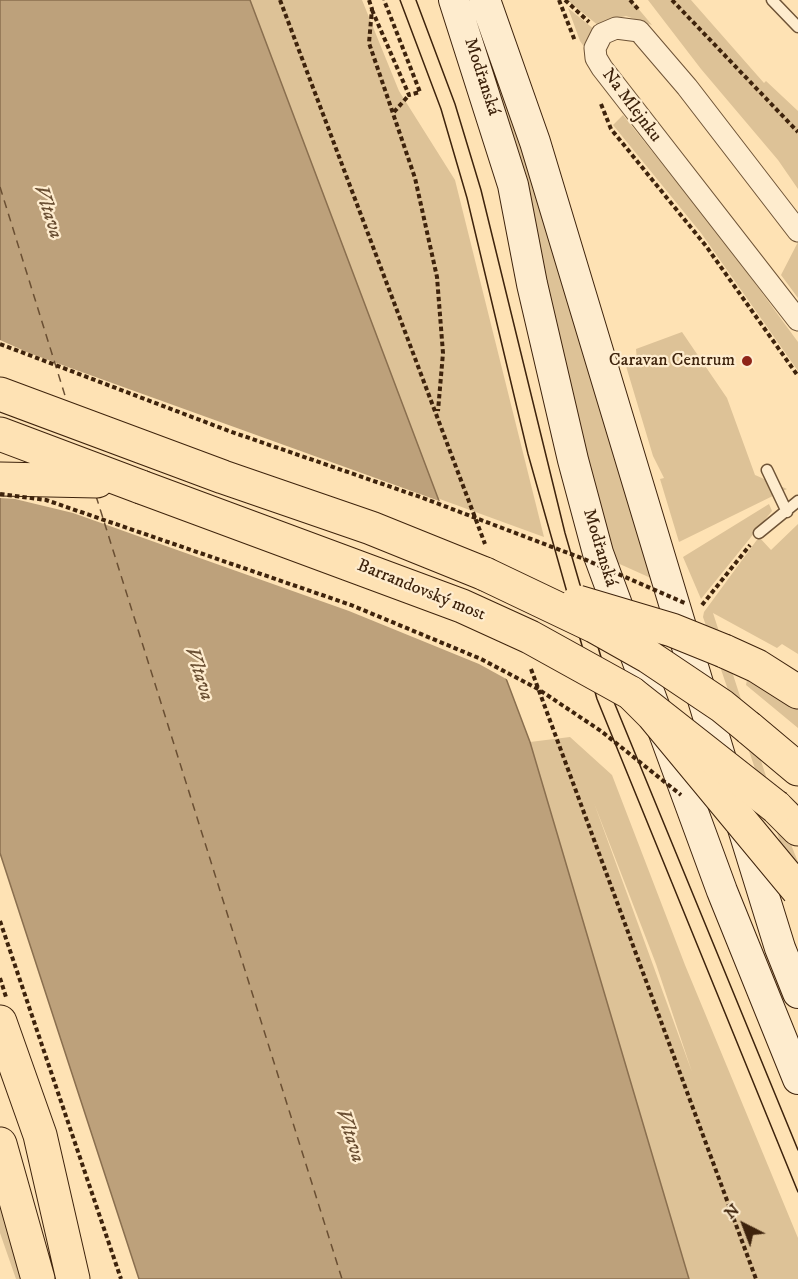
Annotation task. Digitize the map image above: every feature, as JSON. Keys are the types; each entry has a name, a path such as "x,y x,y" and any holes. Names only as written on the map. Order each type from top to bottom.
{"main road":[{"name":"Modřanská","path":"454,0 513,185 532,284 573,460 598,553 722,891 798,1078"},
{"name":"Modřanská","path":"485,0 535,142 670,594 780,948 798,993"},
{"path":"0,394 223,477 371,528 485,574 620,640 670,670 749,728 798,769"},
{"name":"Barrandovský most","path":"0,434 462,606 530,637 631,693 787,818"},
{"path":"0,479 82,480 141,487"},
{"path":"485,574 672,630 757,666 798,692"},
{"path":"631,693 653,715 798,890"},
{"path":"0,1023 40,1135 73,1279"},
{"path":"0,1144 38,1279"}],"street":[{"path":"602,34 616,28 639,31 687,87 798,231"},
{"name":"Na Mlejnku","path":"602,34 595,48 596,58 602,69 798,320"}],"lane":[{"path":"772,0 798,27"},
{"path":"767,470 787,512"},
{"path":"759,533 798,501"}],"path":[{"path":"369,0 409,95"},
{"path":"384,0 420,92 409,95 393,113"},
{"path":"559,0 576,43"},
{"path":"565,0 602,34"},
{"path":"672,0 798,132"},
{"path":"372,9 369,43 415,178 437,278 443,353 437,415"},
{"path":"598,97 611,129 706,246 798,375"},
{"path":"0,344 218,427 498,526 584,559 704,612"},
{"path":"0,494 46,500 351,605 481,659 538,689 601,731 689,802"},
{"path":"698,610 759,533"},
{"path":"0,921 122,1279"}],"shaded area":[{"path":"250,0 362,0 399,91 455,180 544,537 437,498"},
{"path":"567,0 631,0 652,25 626,16 605,21 599,26"},
{"path":"648,0 691,0 764,83 766,81 798,111 798,189 778,160 701,69"},
{"path":"568,8 595,30 587,51 580,41"},
{"path":"486,32 524,144 653,579 613,561 480,34"},
{"path":"623,115 727,245 798,342 798,371 701,233 613,125"},
{"path":"798,242 798,298 781,275"},
{"path":"682,332 727,398 755,475 787,489 679,542 660,479 664,478 653,456 626,366 637,361 636,349"},
{"path":"769,504 772,511 701,599 683,557"},
{"path":"798,524 798,654 782,644 777,648 713,613 776,807 798,862 798,894 703,617 704,612 759,537 771,550"},
{"path":"755,679 798,706 798,728 746,685 747,680"},
{"path":"570,737 612,775 685,965 798,1238 798,1279 689,1279 530,742","holes":["594,803 656,964 692,1072"]},
{"path":"0,1202 22,1279 16,1279 0,1233"}],"water":[{"name":"Vltava","path":"0,0 250,0 530,742 689,1279 139,1279 0,853"}],"pier":[{"path":"0,340 29,353 442,502 510,681 479,664 349,611 73,513 15,499 0,498"}],"ferry route":[{"path":"0,187 67,402"},
{"path":"96,496 342,1279"}],"tram line":[{"path":"400,0 441,109 467,198 528,454 597,699 798,1192"},
{"path":"416,0 455,104 481,190 565,533 614,702 798,1150"}],"place":[{"name":"Caravan Centrum","path":"747,361"}]}
